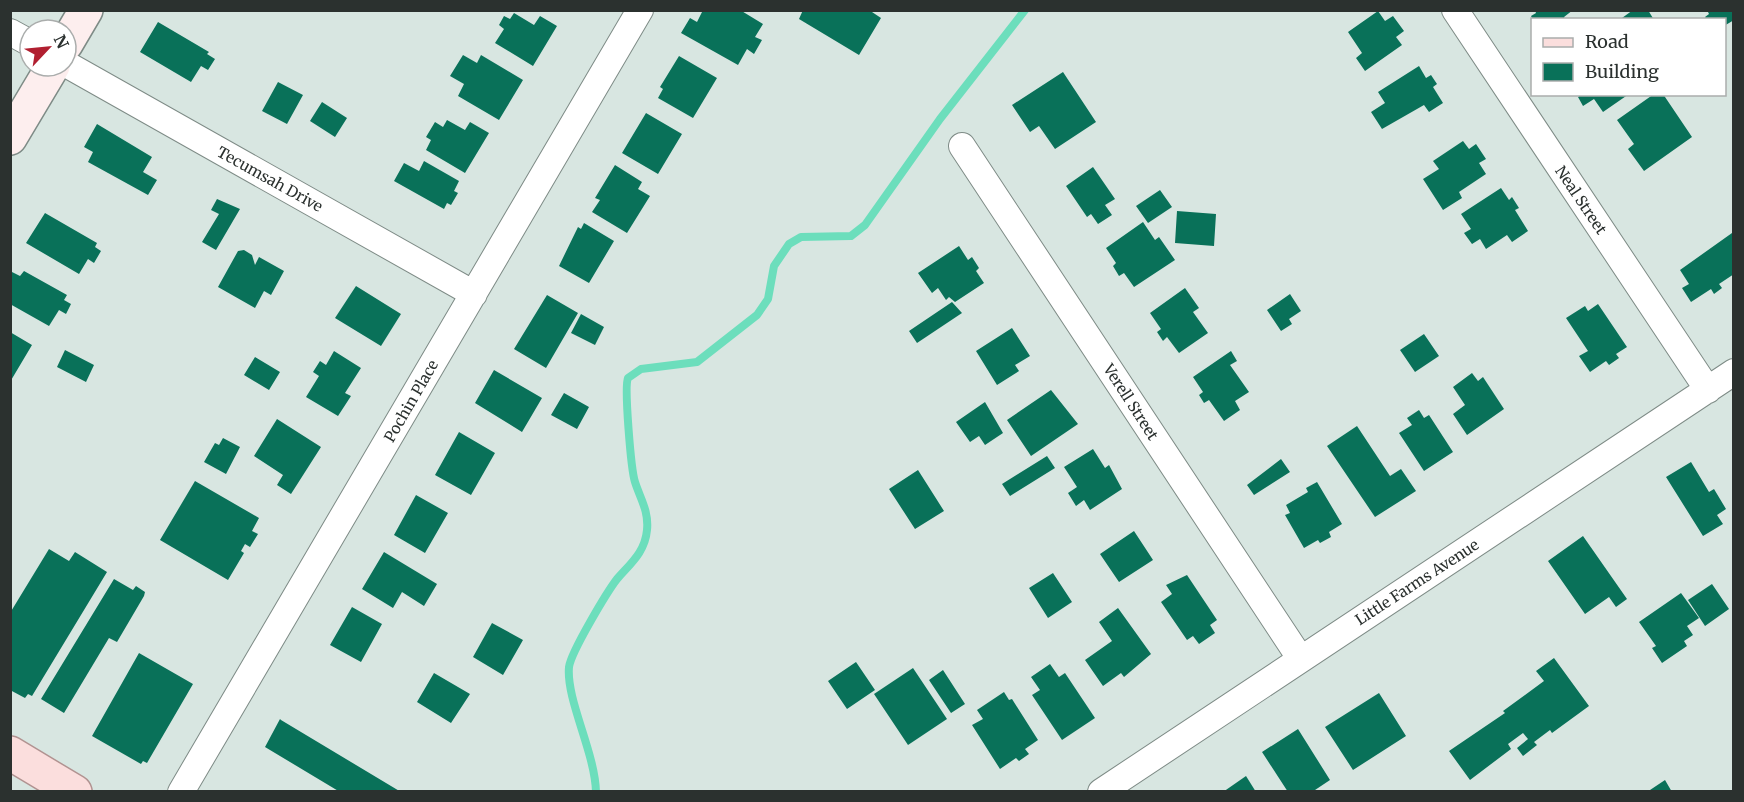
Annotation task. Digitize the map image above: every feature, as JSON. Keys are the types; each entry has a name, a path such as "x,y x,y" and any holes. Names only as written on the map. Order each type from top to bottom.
{"main road":[{"path":"78,24 86,10"},
{"path":"10,138 46,78"},
{"path":"10,753 75,792"}],"street":[{"name":"Pochin Place","path":"182,792 640,10"},
{"name":"Neal Street","path":"1455,10 1708,390"},
{"name":"Tecumsah Drive","path":"78,71 474,294"},
{"name":"Verell Street","path":"962,146 1300,658"},
{"name":"Little Farms Avenue","path":"1101,792 1734,372"}],"building":[{"path":"703,10 740,10 763,24 755,37 762,40 754,54 747,49 738,65 681,33 690,18 697,22"},
{"path":"803,10 869,10 881,18 859,55 799,19"},
{"path":"1535,10 1573,10 1564,18 1532,18 1531,16 1536,13"},
{"path":"1633,10 1648,10 1653,18 1622,18"},
{"path":"1707,10 1734,10 1734,20 1726,25 1726,18 1706,18 1709,14"},
{"path":"1378,11 1385,21 1393,16 1404,31 1396,37 1402,45 1365,71 1356,58 1362,53 1348,32"},
{"path":"514,13 534,25 540,16 557,26 533,66 495,43 504,29 499,25 504,16 510,19"},
{"path":"158,22 209,52 207,54 215,59 208,70 201,66 191,82 140,52"},
{"path":"463,55 477,63 481,55 523,80 499,120 458,96 464,84 450,76"},
{"path":"679,56 717,78 693,118 658,98 663,89 660,87"},
{"path":"1419,66 1426,78 1431,75 1437,84 1433,87 1443,103 1429,112 1424,105 1382,129 1371,112 1385,103 1378,92"},
{"path":"1063,72 1096,122 1055,149 1039,126 1030,132 1012,105"},
{"path":"278,82 303,95 287,124 262,111"},
{"path":"1626,96 1603,112 1594,99 1583,106 1578,97"},
{"path":"1651,96 1664,96 1692,137 1644,171 1628,149 1634,144 1617,120"},
{"path":"322,102 347,118 335,137 310,121"},
{"path":"646,113 682,134 658,174 622,153"},
{"path":"447,120 465,130 470,122 489,133 465,173 426,150 431,140 426,137 435,122 443,127"},
{"path":"97,124 152,157 143,172 157,180 148,195 88,162 93,152 84,147"},
{"path":"1463,141 1469,149 1476,144 1486,159 1479,163 1486,174 1459,192 1462,198 1443,210 1423,179 1439,169 1433,161"},
{"path":"424,161 459,181 454,191 458,193 451,205 447,203 444,209 394,181 404,163 419,171"},
{"path":"615,165 642,182 638,189 650,196 627,233 592,212 600,200 595,198"},
{"path":"1093,167 1115,199 1105,205 1112,215 1098,224 1091,214 1087,217 1066,186"},
{"path":"1501,188 1509,200 1512,197 1519,208 1515,210 1528,231 1512,242 1507,235 1486,249 1480,239 1472,244 1464,233 1471,229 1461,214"},
{"path":"1160,190 1172,207 1148,223 1136,206"},
{"path":"217,199 240,209 216,250 202,242 219,214 211,210"},
{"path":"1177,211 1216,214 1214,246 1175,243"},
{"path":"45,213 97,243 95,247 101,251 94,263 88,259 79,274 26,243"},
{"path":"1143,222 1155,240 1159,237 1175,260 1134,287 1124,273 1119,276 1113,266 1116,263 1106,248"},
{"path":"584,223 614,241 589,283 559,266 578,227 581,229"},
{"path":"1732,233 1734,274 1719,284 1722,288 1714,294 1711,289 1691,302 1682,288 1689,284 1680,270"},
{"path":"959,246 968,260 972,257 979,268 976,271 984,283 955,302 949,297 946,300 938,288 932,293 918,273"},
{"path":"244,250 252,255 255,265 259,257 284,271 271,295 264,291 255,308 218,287 238,251"},
{"path":"24,271 67,295 64,300 71,304 66,314 59,310 49,326 10,304 10,274 12,272 20,276"},
{"path":"356,286 401,314 381,346 335,318"},
{"path":"1185,288 1199,308 1193,312 1208,333 1179,353 1167,337 1163,341 1157,332 1161,329 1150,313"},
{"path":"1290,294 1301,311 1289,319 1292,324 1281,331 1267,310"},
{"path":"547,295 578,313 546,368 514,349"},
{"path":"952,302 962,313 917,343 909,331"},
{"path":"1598,304 1627,347 1616,354 1619,358 1609,365 1606,361 1590,372 1579,356 1588,351 1566,318 1585,306 1588,311"},
{"path":"581,314 604,327 595,345 571,333"},
{"path":"1012,328 1030,356 1015,365 1019,371 997,385 976,351"},
{"path":"10,332 32,345 10,382"},
{"path":"1424,334 1439,356 1415,372 1400,350"},
{"path":"65,350 94,365 86,382 57,367"},
{"path":"334,351 361,368 345,393 351,396 338,416 306,397 319,376 313,372 320,361 326,365"},
{"path":"1231,351 1237,361 1230,365 1249,392 1235,401 1240,410 1224,421 1209,400 1204,403 1199,395 1203,392 1193,377"},
{"path":"255,357 280,372 269,390 244,375"},
{"path":"494,370 542,398 522,432 475,403"},
{"path":"1472,373 1478,381 1483,377 1504,409 1467,435 1453,414 1465,405 1453,387"},
{"path":"1051,390 1078,424 1031,456 1007,420"},
{"path":"564,393 589,407 577,429 551,415"},
{"path":"985,402 1003,433 985,445 979,436 970,442 956,422"},
{"path":"1419,410 1424,418 1429,415 1453,452 1424,471 1399,433 1412,425 1407,418"},
{"path":"277,419 321,447 291,494 277,485 283,475 254,456"},
{"path":"1357,426 1390,476 1401,469 1416,491 1375,517 1327,446"},
{"path":"459,432 495,453 471,495 435,475"},
{"path":"223,438 240,447 226,474 204,462 215,443 219,445"},
{"path":"1093,449 1105,468 1109,465 1122,489 1090,510 1084,500 1076,506 1068,493 1077,487 1064,467"},
{"path":"1047,456 1055,468 1010,496 1002,484"},
{"path":"1281,459 1290,472 1254,495 1247,485"},
{"path":"1691,462 1709,492 1714,489 1726,509 1717,515 1723,524 1703,536 1666,477"},
{"path":"918,470 944,511 915,529 889,489"},
{"path":"195,481 259,518 252,531 258,534 250,547 245,544 241,551 244,553 228,580 160,540"},
{"path":"1317,482 1342,524 1329,532 1331,537 1320,543 1318,540 1304,548 1285,515 1290,513 1286,505 1308,492 1306,488"},
{"path":"416,495 448,513 425,553 394,535"},
{"path":"1134,531 1153,560 1119,582 1100,554"},
{"path":"1583,536 1627,599 1616,607 1609,597 1585,614 1548,561"},
{"path":"49,549 69,561 75,552 107,572 32,696 28,694 25,698 10,690 10,613"},
{"path":"384,552 437,584 424,606 402,592 393,608 362,589"},
{"path":"1053,573 1072,602 1048,618 1029,588"},
{"path":"1187,575 1217,620 1210,625 1215,633 1199,644 1193,636 1187,640 1161,602 1172,594 1166,585"},
{"path":"114,579 133,590 136,586 145,592 144,596 117,642 109,638 64,713 41,699"},
{"path":"1712,584 1729,609 1705,626 1688,600"},
{"path":"1681,593 1699,618 1687,626 1693,635 1684,641 1687,646 1662,663 1652,648 1656,646 1639,622"},
{"path":"352,607 382,624 361,662 330,645"},
{"path":"1118,608 1151,654 1124,677 1121,673 1103,686 1085,660 1112,641 1099,622"},
{"path":"492,623 523,640 503,675 473,657"},
{"path":"139,653 193,684 147,763 143,761 141,764 92,736"},
{"path":"1554,658 1589,706 1552,733 1550,730 1534,742 1537,745 1523,756 1517,748 1528,739 1523,733 1508,744 1511,749 1470,780 1449,751 1505,713 1503,711 1544,681 1536,671"},
{"path":"856,662 875,690 847,709 828,681"},
{"path":"1050,664 1059,677 1065,673 1095,718 1062,740 1032,695 1040,690 1031,677"},
{"path":"913,668 947,719 908,745 874,694"},
{"path":"943,670 965,704 951,713 929,680"},
{"path":"434,673 470,694 451,723 417,702"},
{"path":"1004,692 1009,700 1012,699 1038,740 1025,749 1029,754 1019,761 1016,758 1000,769 972,725 983,719 977,710"},
{"path":"1379,693 1406,736 1353,770 1325,727"},
{"path":"280,719 401,792 340,792 265,747"},
{"path":"1298,729 1330,780 1312,792 1288,792 1262,752"},
{"path":"1246,776 1256,792 1223,792"},
{"path":"1665,780 1672,792 1647,792"}],"waterway":[{"path":"596,792 591,760 572,695 569,667 598,609 617,579 636,557 646,538 647,517 635,482 632,462 627,411 628,378 641,369 697,362 757,315 768,299 774,266 789,244 801,237 851,236 865,225 940,119 1025,10"}]}
